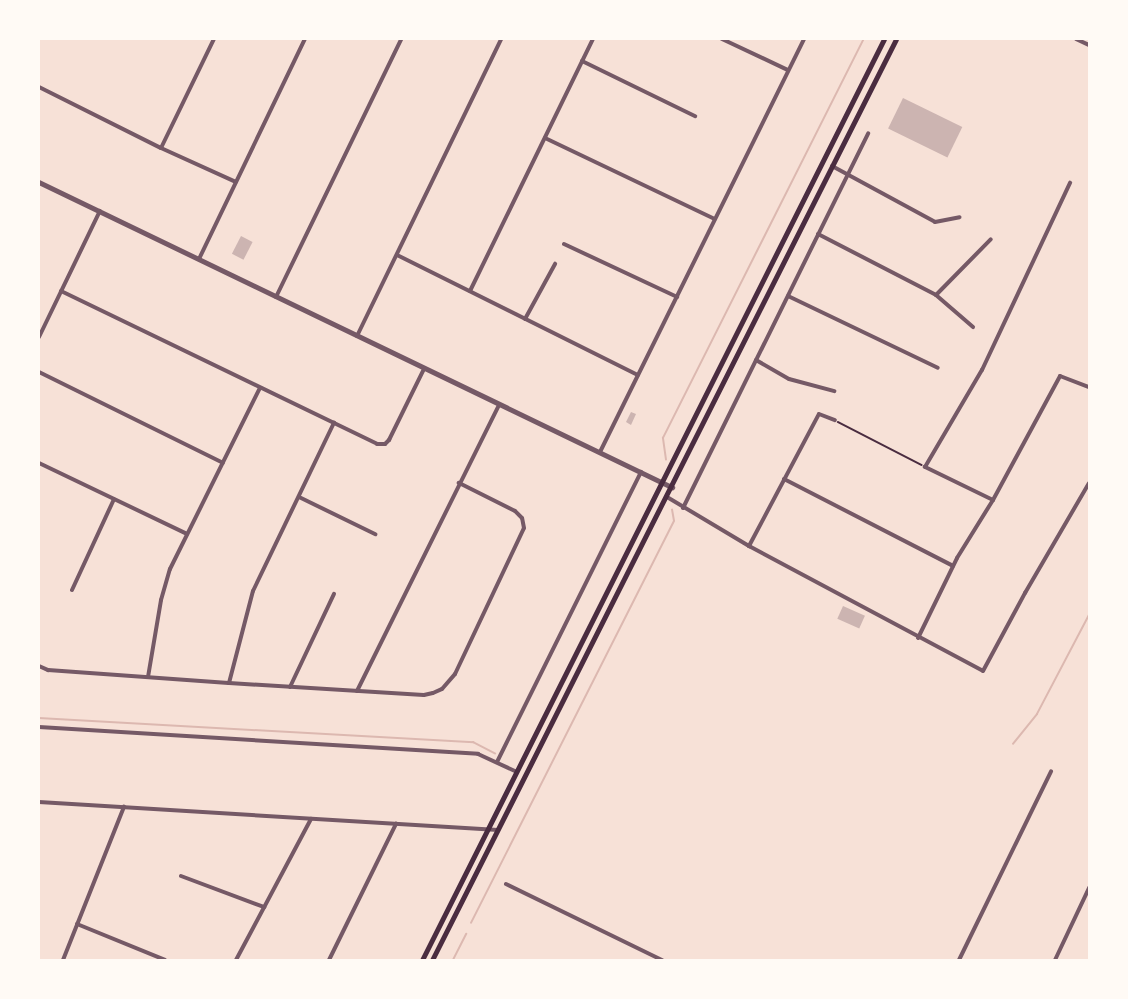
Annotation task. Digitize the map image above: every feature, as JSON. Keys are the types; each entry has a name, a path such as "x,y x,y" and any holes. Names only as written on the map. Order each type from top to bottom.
{"main road":[{"path":"422,960 884,39"},
{"path":"432,960 896,39"}],"street":[{"path":"161,148 214,39"},
{"path":"199,259 305,39"},
{"path":"276,297 400,39"},
{"path":"357,336 501,39"},
{"path":"470,291 593,39"},
{"path":"723,39 788,70"},
{"path":"600,452 804,39"},
{"path":"1076,39 1089,45"},
{"path":"582,61 695,116"},
{"path":"39,87 161,148 236,182"},
{"path":"683,508 868,133"},
{"path":"545,138 715,219"},
{"path":"832,166 935,222 960,217"},
{"path":"39,182 672,487"},
{"path":"993,500 925,467 982,370 1070,183"},
{"path":"39,337 100,211"},
{"path":"818,234 936,296 973,327"},
{"path":"936,296 990,239"},
{"path":"564,244 677,297"},
{"path":"397,255 638,375"},
{"path":"525,319 555,264"},
{"path":"61,291 377,444 385,444 424,369"},
{"path":"788,296 938,368"},
{"path":"756,360 789,379 834,391"},
{"path":"39,372 223,463"},
{"path":"918,638 953,566 993,500 1060,376 1089,387"},
{"path":"148,677 164,585 260,388"},
{"path":"357,691 500,405"},
{"path":"749,546 819,414 835,420"},
{"path":"229,683 253,591 334,423"},
{"path":"39,463 187,534"},
{"path":"497,762 641,472"},
{"path":"784,479 953,566"},
{"path":"39,666 48,670 424,695 442,689 455,674 524,528 522,518 515,511 459,483"},
{"path":"666,497 749,546 983,671 1024,593 1089,483"},
{"path":"299,497 375,534"},
{"path":"72,590 114,499"},
{"path":"290,687 334,594"},
{"path":"39,727 478,754 517,772"},
{"path":"959,960 1051,771"},
{"path":"39,802 498,830"},
{"path":"63,960 124,807"},
{"path":"236,960 311,819"},
{"path":"329,960 396,824"},
{"path":"181,876 264,907"},
{"path":"506,884 662,960"},
{"path":"1055,960 1089,888"},
{"path":"77,924 165,960"}],"path":[{"path":"835,420 925,467"}],"building":[{"path":"903,98 962,127 947,157 888,129"},
{"path":"241,236 253,242 244,260 232,254"},
{"path":"631,412 636,414 631,425 626,422"},
{"path":"843,606 865,616 859,629 837,619"}],"waterway":[{"path":"666,460 663,438 864,39"},
{"path":"471,923 674,521 672,510"},
{"path":"1013,744 1037,714 1089,615"},
{"path":"39,718 473,742 495,753"},
{"path":"453,960 466,934"}]}
